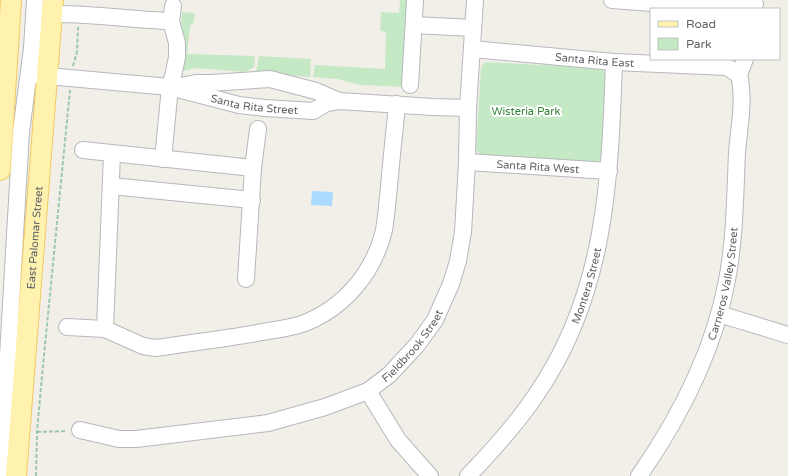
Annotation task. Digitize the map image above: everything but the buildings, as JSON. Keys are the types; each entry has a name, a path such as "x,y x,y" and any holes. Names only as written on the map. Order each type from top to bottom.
{"main road":[{"path":"0,170 3,77 11,0"},
{"name":"East Palomar Street","path":"16,476 38,75 52,7"}],"street":[{"path":"1,476 21,132 38,75 32,48 35,0"},
{"path":"410,86 415,0"},
{"name":"Fieldbrook Street","path":"80,430 120,438 136,439 268,423 325,407 368,391 389,375 417,345 427,332 442,305 453,279 463,232 468,108 475,0"},
{"path":"612,0 678,5 754,4"},
{"path":"52,7 78,14 138,20 172,14 177,43 174,72 170,87 163,159"},
{"path":"414,25 473,28"},
{"name":"Santa Rita East","path":"472,49 614,62 727,67 739,75"},
{"path":"739,75 745,60"},
{"name":"Montera Street","path":"468,476 511,429 537,395 555,366 580,312 598,251 604,213 612,140 614,62"},
{"name":"Santa Rita Street","path":"3,77 38,75 170,87 239,105 265,108 313,111 327,103 339,101 468,108"},
{"name":"Carneros Valley Street","path":"639,476 664,438 688,394 708,347 719,314 727,280 734,230 742,101 739,75"},
{"name":"Santa Rita Street","path":"170,87 196,83 270,79 316,91 339,101"},
{"path":"67,327 105,329 143,346 156,348 240,336 289,327 314,318 337,305 364,276 381,241 386,216 397,104"},
{"path":"246,279 253,168 258,129"},
{"path":"83,150 253,168"},
{"path":"105,329 112,154"},
{"name":"Santa Rita West","path":"467,162 609,171"},
{"path":"111,186 252,200"},
{"path":"719,314 788,335"},
{"path":"368,391 383,413 398,440 430,476"}],"path":[{"path":"36,476 37,432 71,78 77,52 78,14"},
{"path":"37,432 80,430"}],"green space":[{"path":"400,0 410,0 405,87 361,85 337,79 313,77 315,65 385,69 386,32 380,31 381,12 399,13"},
{"path":"182,12 195,13 194,22 190,26 187,54 255,56 254,67 245,72 196,68 179,72"},
{"path":"259,56 311,59 310,77 256,72"},
{"name":"Wisteria Park","path":"485,62 600,68 608,74 602,156 600,161 593,162 481,156 476,149 481,68"}],"water":[{"path":"312,191 333,192 332,206 311,205"}]}
